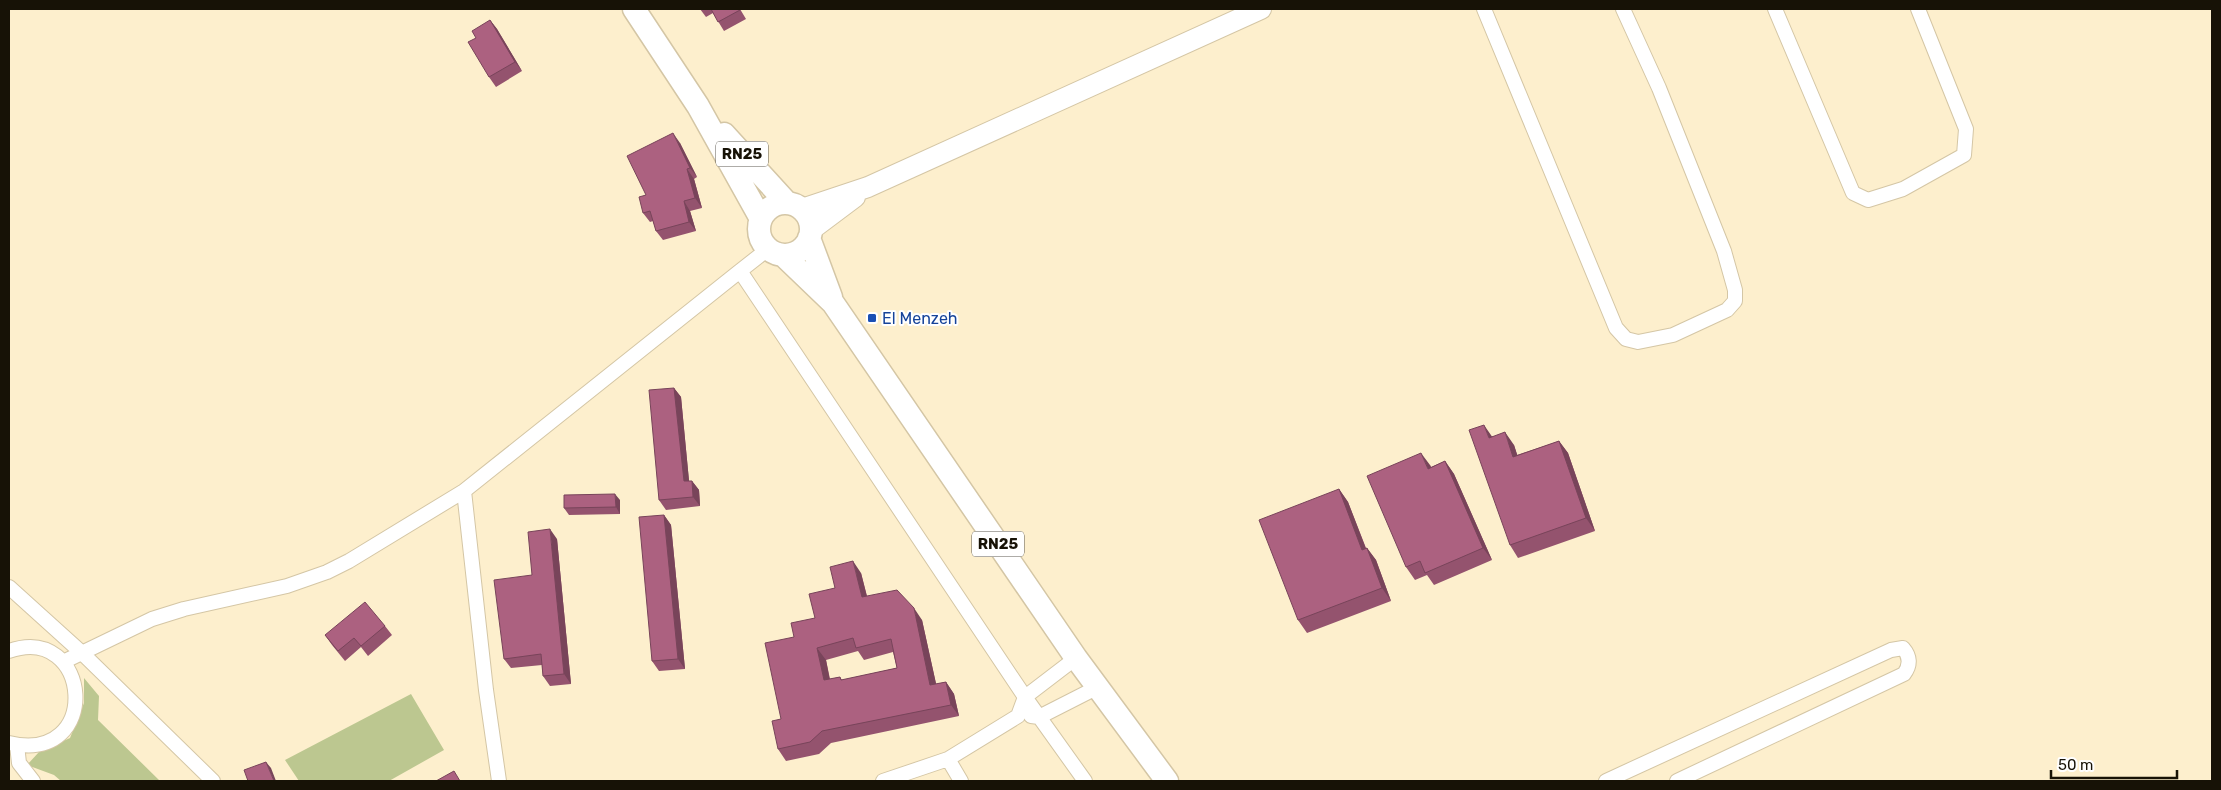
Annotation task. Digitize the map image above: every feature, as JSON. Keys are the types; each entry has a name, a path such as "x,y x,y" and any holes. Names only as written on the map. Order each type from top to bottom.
{"main road":[{"name":"RN25","path":"634,9 698,106 761,219 760,235 776,252 833,303 1076,658 1168,781"},
{"name":"RN25","path":"698,106 794,206 807,215 810,234 833,303"},
{"path":"761,219 771,207 794,206"},
{"path":"776,252 799,250 810,234"}],"street":[{"path":"794,206 868,187 1261,9"},
{"path":"1484,9 1616,328 1626,339 1638,342 1673,335 1727,310 1735,300 1735,290 1724,251 1659,88 1624,9"},
{"path":"1775,9 1853,193 1868,200 1903,189 1964,155 1966,128 1918,9"},
{"path":"810,234 868,187"},
{"path":"63,662 152,620 184,609 287,586 327,572 349,561 464,491 740,271 776,252"},
{"path":"740,271 1025,697 1085,781"},
{"path":"464,491 486,690 500,781"},
{"path":"9,587 82,653 213,781"},
{"path":"9,650 19,647 32,647 49,652 63,662 75,682 77,699 72,719 61,733 46,743 24,747 13,744"},
{"path":"1606,781 1891,650 1903,648 1908,655 1909,664 1904,674 1677,781"},
{"path":"1018,716 1025,697 1076,658"},
{"path":"883,781 948,758 1018,716 1039,717 1098,687"},
{"path":"13,744 19,763 33,781"},
{"path":"948,758 961,781"}],"green space":[{"path":"84,678 99,696 98,720 160,781 61,781 54,775 27,765 39,752 70,738 84,703"},
{"path":"411,694 444,750 389,781 299,781 285,760"}],"building":[{"path":"711,9 739,9 740,10 718,22"},
{"path":"490,20 515,62 489,77 468,42 476,38 472,31"},
{"path":"673,133 690,168 687,169 695,198 684,201 689,222 656,231 650,211 643,213 639,197 646,195 627,156"},
{"path":"674,388 684,481 692,481 693,497 659,500 649,390"},
{"path":"1484,425 1489,438 1505,432 1513,457 1559,441 1586,518 1510,545 1469,430"},
{"path":"1421,453 1428,469 1445,461 1483,548 1425,573 1420,561 1406,567 1367,476"},
{"path":"1339,489 1362,550 1367,548 1382,588 1298,620 1259,520"},
{"path":"615,494 616,507 564,508 564,495"},
{"path":"664,515 678,659 652,661 639,517"},
{"path":"550,529 564,674 543,676 541,654 504,659 494,580 532,575 528,532"},
{"path":"853,561 862,597 897,590 914,608 930,685 946,682 951,705 822,731 810,742 778,749 772,721 781,719 765,643 794,637 791,623 815,618 809,594 835,588 830,567","holes":["853,638 856,648 891,639 897,668 841,680 840,677 824,680 817,648"]},
{"path":"365,602 385,626 361,646 354,638 338,651 325,635"},
{"path":"266,762 274,781 248,781 244,770"},
{"path":"454,771 460,781 436,781"}],"place":[{"name":"El Menzeh","path":"872,318"}]}
